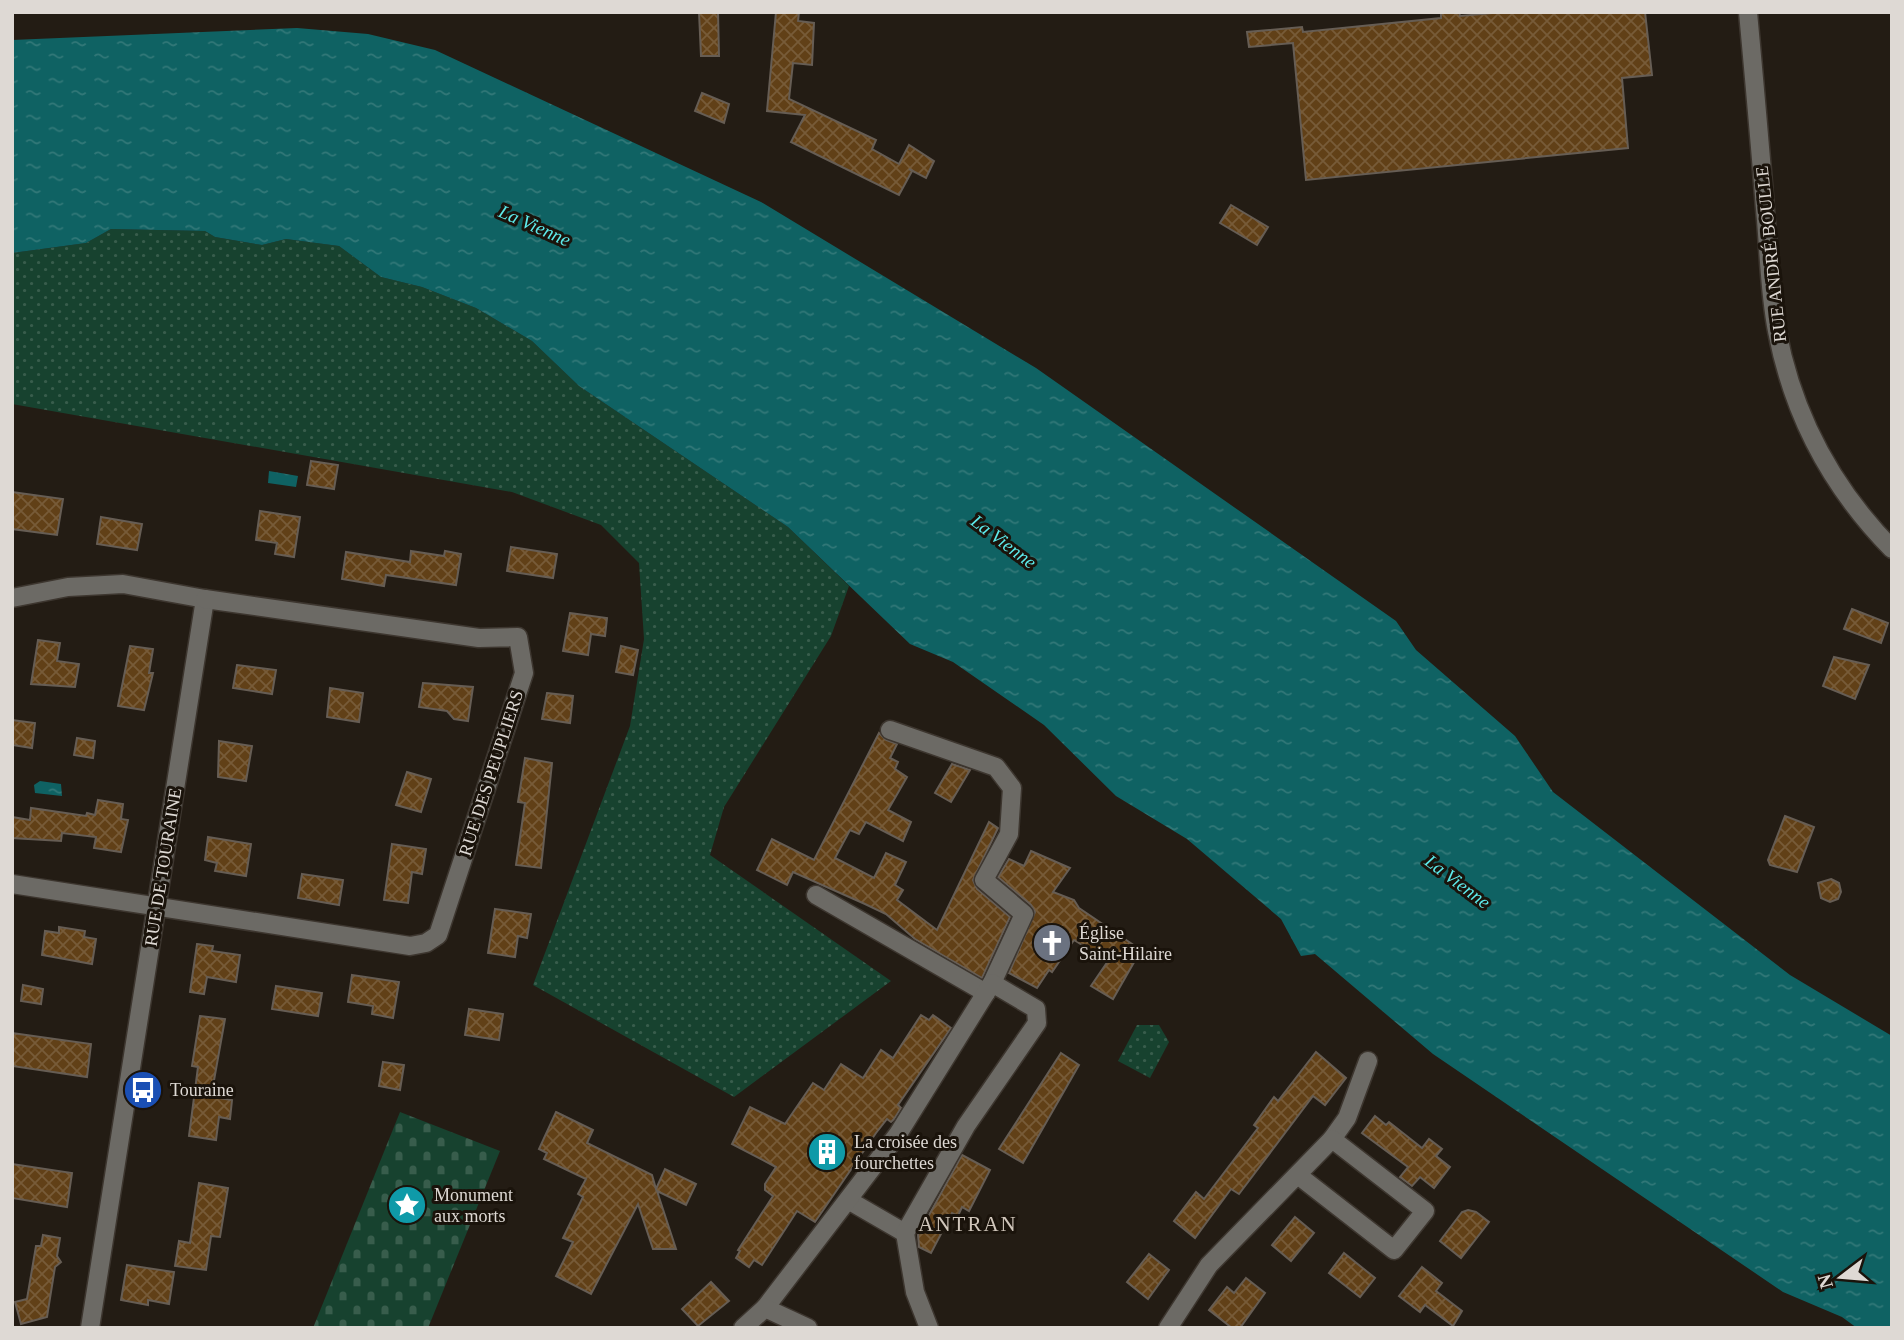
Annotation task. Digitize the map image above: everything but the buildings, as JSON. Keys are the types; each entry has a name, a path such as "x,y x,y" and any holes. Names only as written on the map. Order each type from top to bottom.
{"street":[{"name":"RUE ANDRÉ BOULLE","path":"1748,12 1776,329 1789,381 1806,428 1829,469 1857,511 1892,549"},
{"path":"12,598 68,586 122,584 205,598"},
{"name":"RUE DE TOURAINE","path":"90,1328 205,598"},
{"name":"RUE DES PEUPLIERS","path":"156,907 410,946 426,943 438,935 524,673 518,637 479,638 205,598"},
{"path":"743,1328 765,1308 898,1134 989,988 1024,914 984,880 1009,834 1012,788 996,767 890,730"},
{"path":"12,884 156,907"},
{"path":"816,895 989,988 1036,1009 1037,1023 966,1126 905,1233 915,1292 929,1328"},
{"path":"1168,1328 1209,1265 1299,1177 1332,1139 1347,1118 1368,1061"},
{"path":"1299,1177 1394,1250 1425,1211 1332,1139"},
{"path":"848,1200 905,1233"},
{"path":"765,1308 808,1328"}],"green space":[{"path":"111,229 205,231 215,237 262,245 286,239 339,246 381,277 422,287 476,308 532,341 579,386 788,527 849,586 831,636 724,807 710,855 891,981 734,1097 533,985 630,726 644,639 639,563 601,525 512,492 12,404 12,253 86,243"},
{"path":"1137,1025 1159,1025 1169,1042 1150,1078 1118,1061"},
{"path":"400,1112 500,1151 428,1328 313,1328"}],"water":[{"name":"La Vienne","path":"297,28 368,34 435,50 761,202 1036,368 1396,621 1416,650 1515,736 1553,792 1790,975 1892,1036 1892,1328 1857,1328 1842,1317 1783,1292 1433,1054 1315,954 1301,956 1281,919 1187,839 1116,796 1044,725 953,662 910,644 788,527 579,386 532,341 476,308 422,287 381,277 339,246 286,239 262,245 215,237 205,231 111,229 86,243 12,253 12,40"},
{"path":"269,471 298,476 296,487 268,483"},
{"path":"40,781 61,784 62,796 35,793 34,785"}],"place":[{"name":"Église Saint-Hilaire","path":"1052,943"},
{"name":"Touraine","path":"143,1090"},
{"name":"La croisée des fourchettes","path":"827,1152"},
{"name":"Monument aux morts","path":"407,1205"}],"district":[{"name":"ANTRAN","path":"968,1224"}]}
